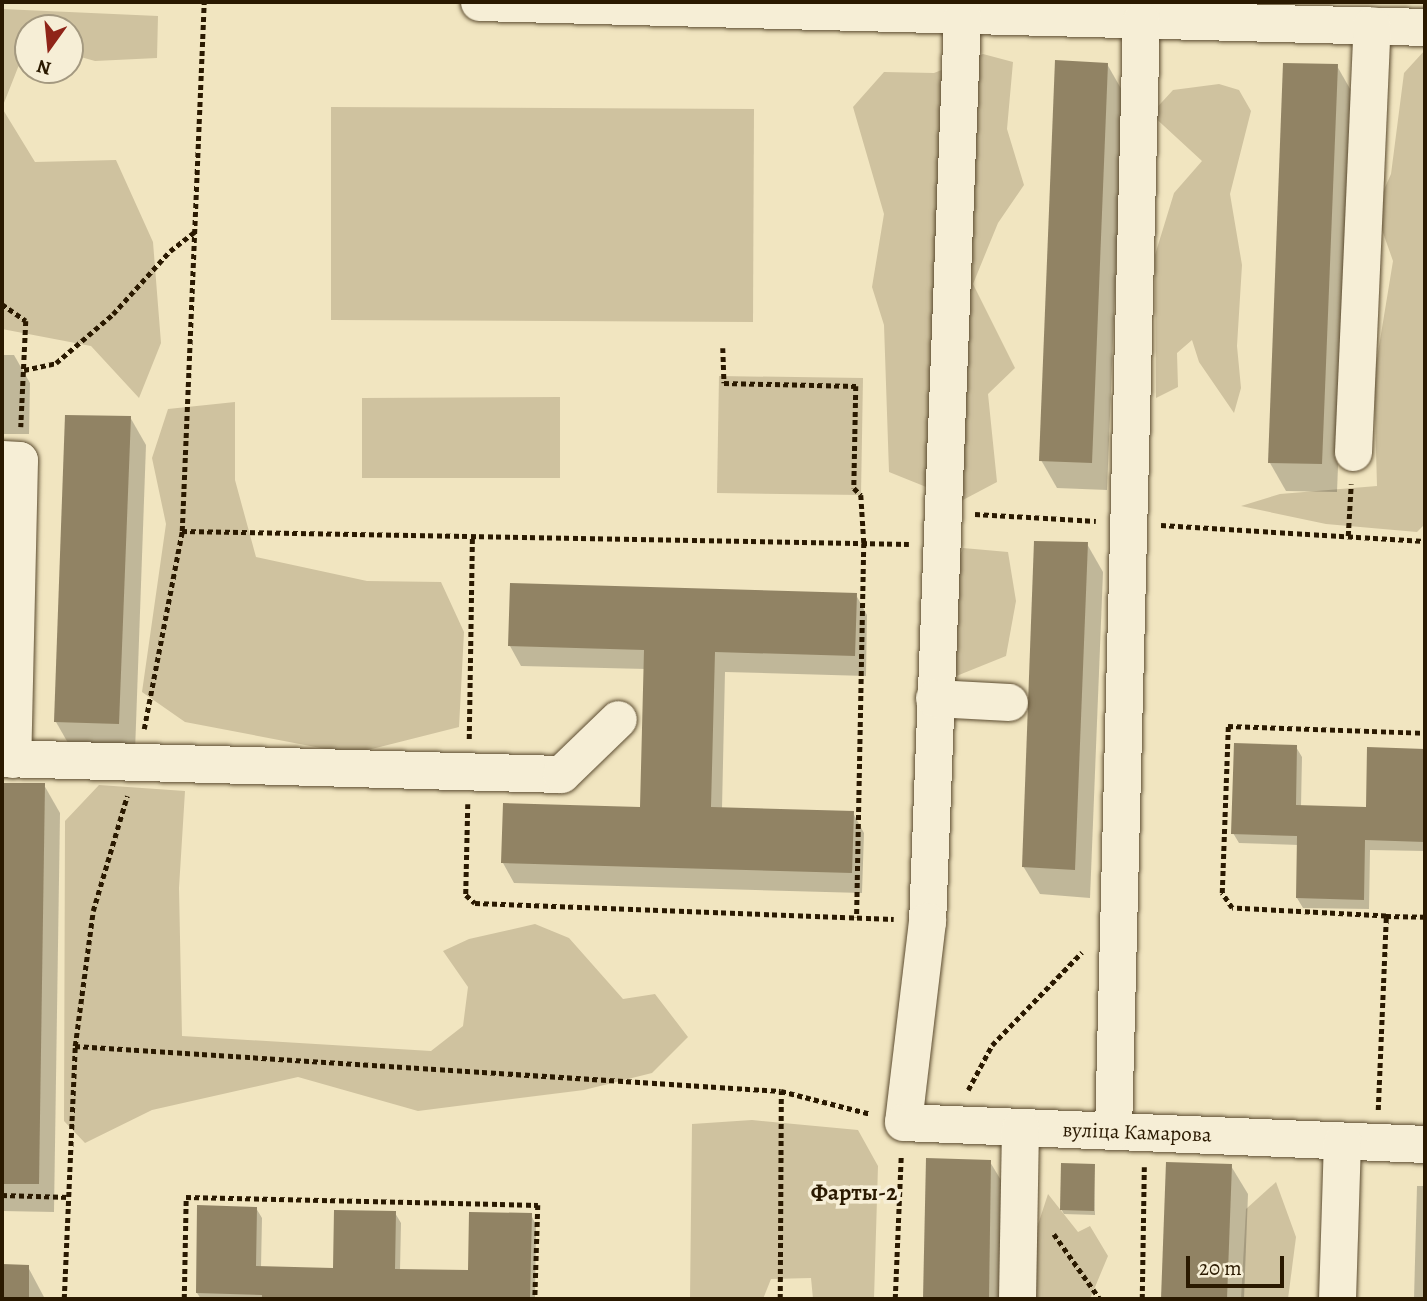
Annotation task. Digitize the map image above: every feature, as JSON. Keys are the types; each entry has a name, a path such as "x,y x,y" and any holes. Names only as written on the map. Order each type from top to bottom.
{"street":[{"path":"479,2 962,16 1056,10 1141,20 1425,27"},
{"path":"892,1119 928,921 934,698 962,16"},
{"path":"1129,1132 1118,918 1141,20"},
{"path":"1353,452 1371,25"},
{"path":"11,459 7,758 561,774 618,719"},
{"path":"934,698 1009,702"},
{"name":"вуліца Камарова","path":"892,1119 949,1125 1425,1144"},
{"path":"1017,1299 1020,1128"},
{"path":"1337,1299 1342,1141"}],"path":[{"path":"64,1299 75,1046 93,911 138,760 182,531 204,2"},
{"path":"24,370 56,363 113,314 170,251 196,231"},
{"path":"2,304 26,321 24,370 11,459"},
{"path":"723,348 724,383 856,387 854,488 861,495 864,543 857,917"},
{"path":"1348,537 1353,452"},
{"path":"182,531 472,537 466,895 474,903 891,919"},
{"path":"1425,733 1228,726 1222,892 1232,908 1425,917"},
{"path":"1377,1142 1386,916"},
{"path":"949,1125 992,1045 1118,918"},
{"path":"75,1046 780,1091 892,1119 895,1299"},
{"path":"780,1091 780,1299"},
{"path":"1129,1132 1142,1299"},
{"path":"2,1195 69,1197"},
{"path":"184,1299 186,1197 538,1205 534,1299"},
{"path":"1051,1231 1100,1299"}],"shaded area":[{"path":"2,9 158,16 157,58 95,61 84,58 84,14 14,14 14,78 2,108"},
{"path":"1425,50 1425,524 1417,532 1326,524 1241,506 1280,494 1377,486 1374,377 1393,261 1375,210 1391,174 1404,73"},
{"path":"983,54 1013,62 1007,129 1024,185 998,223 973,284 1015,368 988,394 997,482 961,501 889,472 884,325 872,287 884,214 853,107 884,72 934,73"},
{"path":"1219,84 1239,90 1251,111 1230,194 1242,265 1237,346 1241,388 1234,413 1199,362 1192,340 1177,353 1178,387 1156,398 1155,255 1174,193 1202,161 1151,114 1173,90"},
{"path":"331,107 754,109 753,322 331,320"},
{"path":"2,108 35,162 116,160 153,242 161,343 139,398 91,346 2,329"},
{"path":"719,376 863,378 861,495 717,493"},
{"path":"560,397 560,478 362,478 362,398"},
{"path":"235,402 235,480 256,557 367,581 441,582 464,632 459,727 352,754 185,722 142,692 166,524 152,458 168,409"},
{"path":"963,548 1008,552 1016,601 1006,656 949,679 949,579"},
{"path":"99,785 185,791 179,888 182,1036 431,1051 463,1026 468,987 443,951 469,939 535,924 569,938 623,999 655,994 688,1037 652,1073 584,1090 418,1111 298,1077 152,1110 85,1143 64,1121 65,821"},
{"path":"752,1120 858,1130 878,1166 874,1299 813,1299 811,1278 771,1279 763,1299 690,1299 692,1124"},
{"path":"1276,1182 1296,1237 1288,1299 1241,1299 1246,1209"},
{"path":"1048,1194 1078,1232 1090,1226 1108,1256 1090,1299 1027,1299 1032,1243"}],"building":[{"path":"1055,60 1108,63 1092,463 1039,461"},
{"path":"1283,63 1338,64 1322,464 1268,463"},
{"path":"65,415 131,416 119,724 54,722"},
{"path":"1034,541 1088,542 1075,870 1022,867"},
{"path":"510,583 857,593 855,656 715,652 711,807 854,811 852,873 501,863 503,803 640,807 644,650 508,646"},
{"path":"1234,743 1297,745 1296,805 1366,807 1367,747 1425,749 1425,842 1365,840 1364,900 1296,898 1297,836 1231,834"},
{"path":"2,783 45,783 39,1184 2,1184"},
{"path":"926,1158 991,1160 989,1299 923,1299"},
{"path":"1166,1162 1232,1164 1227,1299 1161,1299"},
{"path":"1061,1163 1095,1164 1094,1211 1060,1210"},
{"path":"197,1205 257,1207 256,1266 333,1268 334,1210 396,1211 395,1269 468,1270 469,1212 532,1213 530,1299 262,1299 262,1295 196,1293"},
{"path":"2,1264 29,1265 29,1299 2,1299"}],"district":[{"name":"Фарты-2","path":"854,1193"}]}
